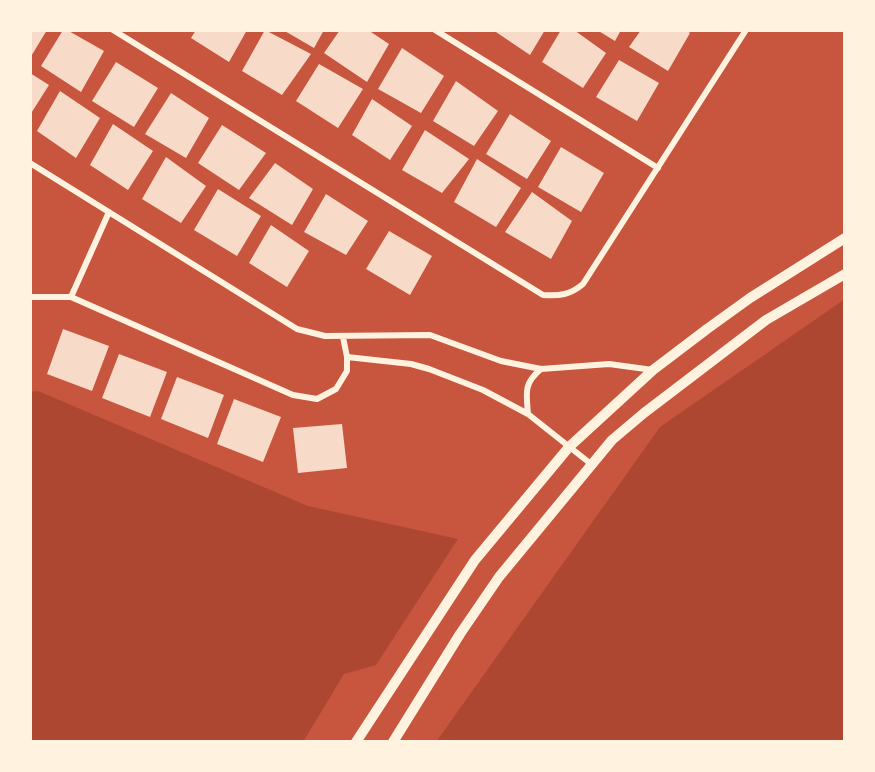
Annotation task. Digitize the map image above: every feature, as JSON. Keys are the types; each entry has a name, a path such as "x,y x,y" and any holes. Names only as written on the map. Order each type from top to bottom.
{"street":[{"path":"113,30 543,295 560,296 573,292 583,284 745,30"},
{"path":"435,30 658,168"},
{"path":"30,163 297,329 325,336 343,337 417,333 430,335 501,361 541,369 609,364 653,370"},
{"path":"71,297 109,212"},
{"path":"356,742 476,560 569,447 653,370 750,298 845,238"},
{"path":"393,742 460,634 500,577 612,440 766,320 845,274"},
{"path":"30,297 71,297 293,395 317,399 336,389 347,371 343,337"},
{"path":"347,357 411,364 483,390 528,414 591,464"},
{"path":"528,414 527,386 531,377 541,369"}],"shaded area":[{"path":"845,299 845,742 436,742 660,427"},
{"path":"38,391 308,506 458,539 376,665 344,674 303,742 30,742 30,392"}],"building":[{"path":"30,30 47,30 30,58"},
{"path":"63,30 67,30 104,51 81,92 41,66"},
{"path":"196,30 247,30 229,62 191,38"},
{"path":"265,30 311,54 282,95 242,71"},
{"path":"283,30 324,30 314,48"},
{"path":"340,30 368,30 389,44 367,82 324,53"},
{"path":"493,30 545,30 530,55"},
{"path":"561,30 574,30 606,53 583,88 542,62"},
{"path":"597,30 621,30 615,41"},
{"path":"641,30 686,30 690,33 668,71 629,47"},
{"path":"402,48 444,76 421,113 378,89"},
{"path":"619,60 659,83 637,121 596,97"},
{"path":"116,62 158,88 134,127 92,101"},
{"path":"319,64 363,89 338,128 296,101"},
{"path":"30,73 49,85 30,115"},
{"path":"456,81 498,111 474,146 433,121"},
{"path":"60,91 100,118 76,158 37,131"},
{"path":"171,93 209,118 186,158 145,134"},
{"path":"372,99 412,126 390,160 352,135"},
{"path":"510,114 551,141 527,179 486,154"},
{"path":"113,124 153,151 128,190 90,165"},
{"path":"222,125 266,153 239,190 198,163"},
{"path":"425,130 469,159 442,193 402,170"},
{"path":"561,147 604,173 581,212 538,187"},
{"path":"166,157 206,186 181,223 142,199"},
{"path":"477,159 521,188 496,227 454,202"},
{"path":"275,163 313,189 292,225 249,198"},
{"path":"218,189 261,216 237,256 194,230"},
{"path":"532,192 572,221 551,259 505,232"},
{"path":"326,194 368,221 346,255 304,232"},
{"path":"271,225 309,251 287,287 249,263"},
{"path":"389,231 432,256 410,295 366,269"},
{"path":"63,329 109,346 92,391 47,374"},
{"path":"119,354 167,372 150,417 102,398"},
{"path":"177,377 224,395 208,438 161,419"},
{"path":"234,399 281,417 263,462 217,444"},
{"path":"342,424 347,468 298,473 293,428"}]}
